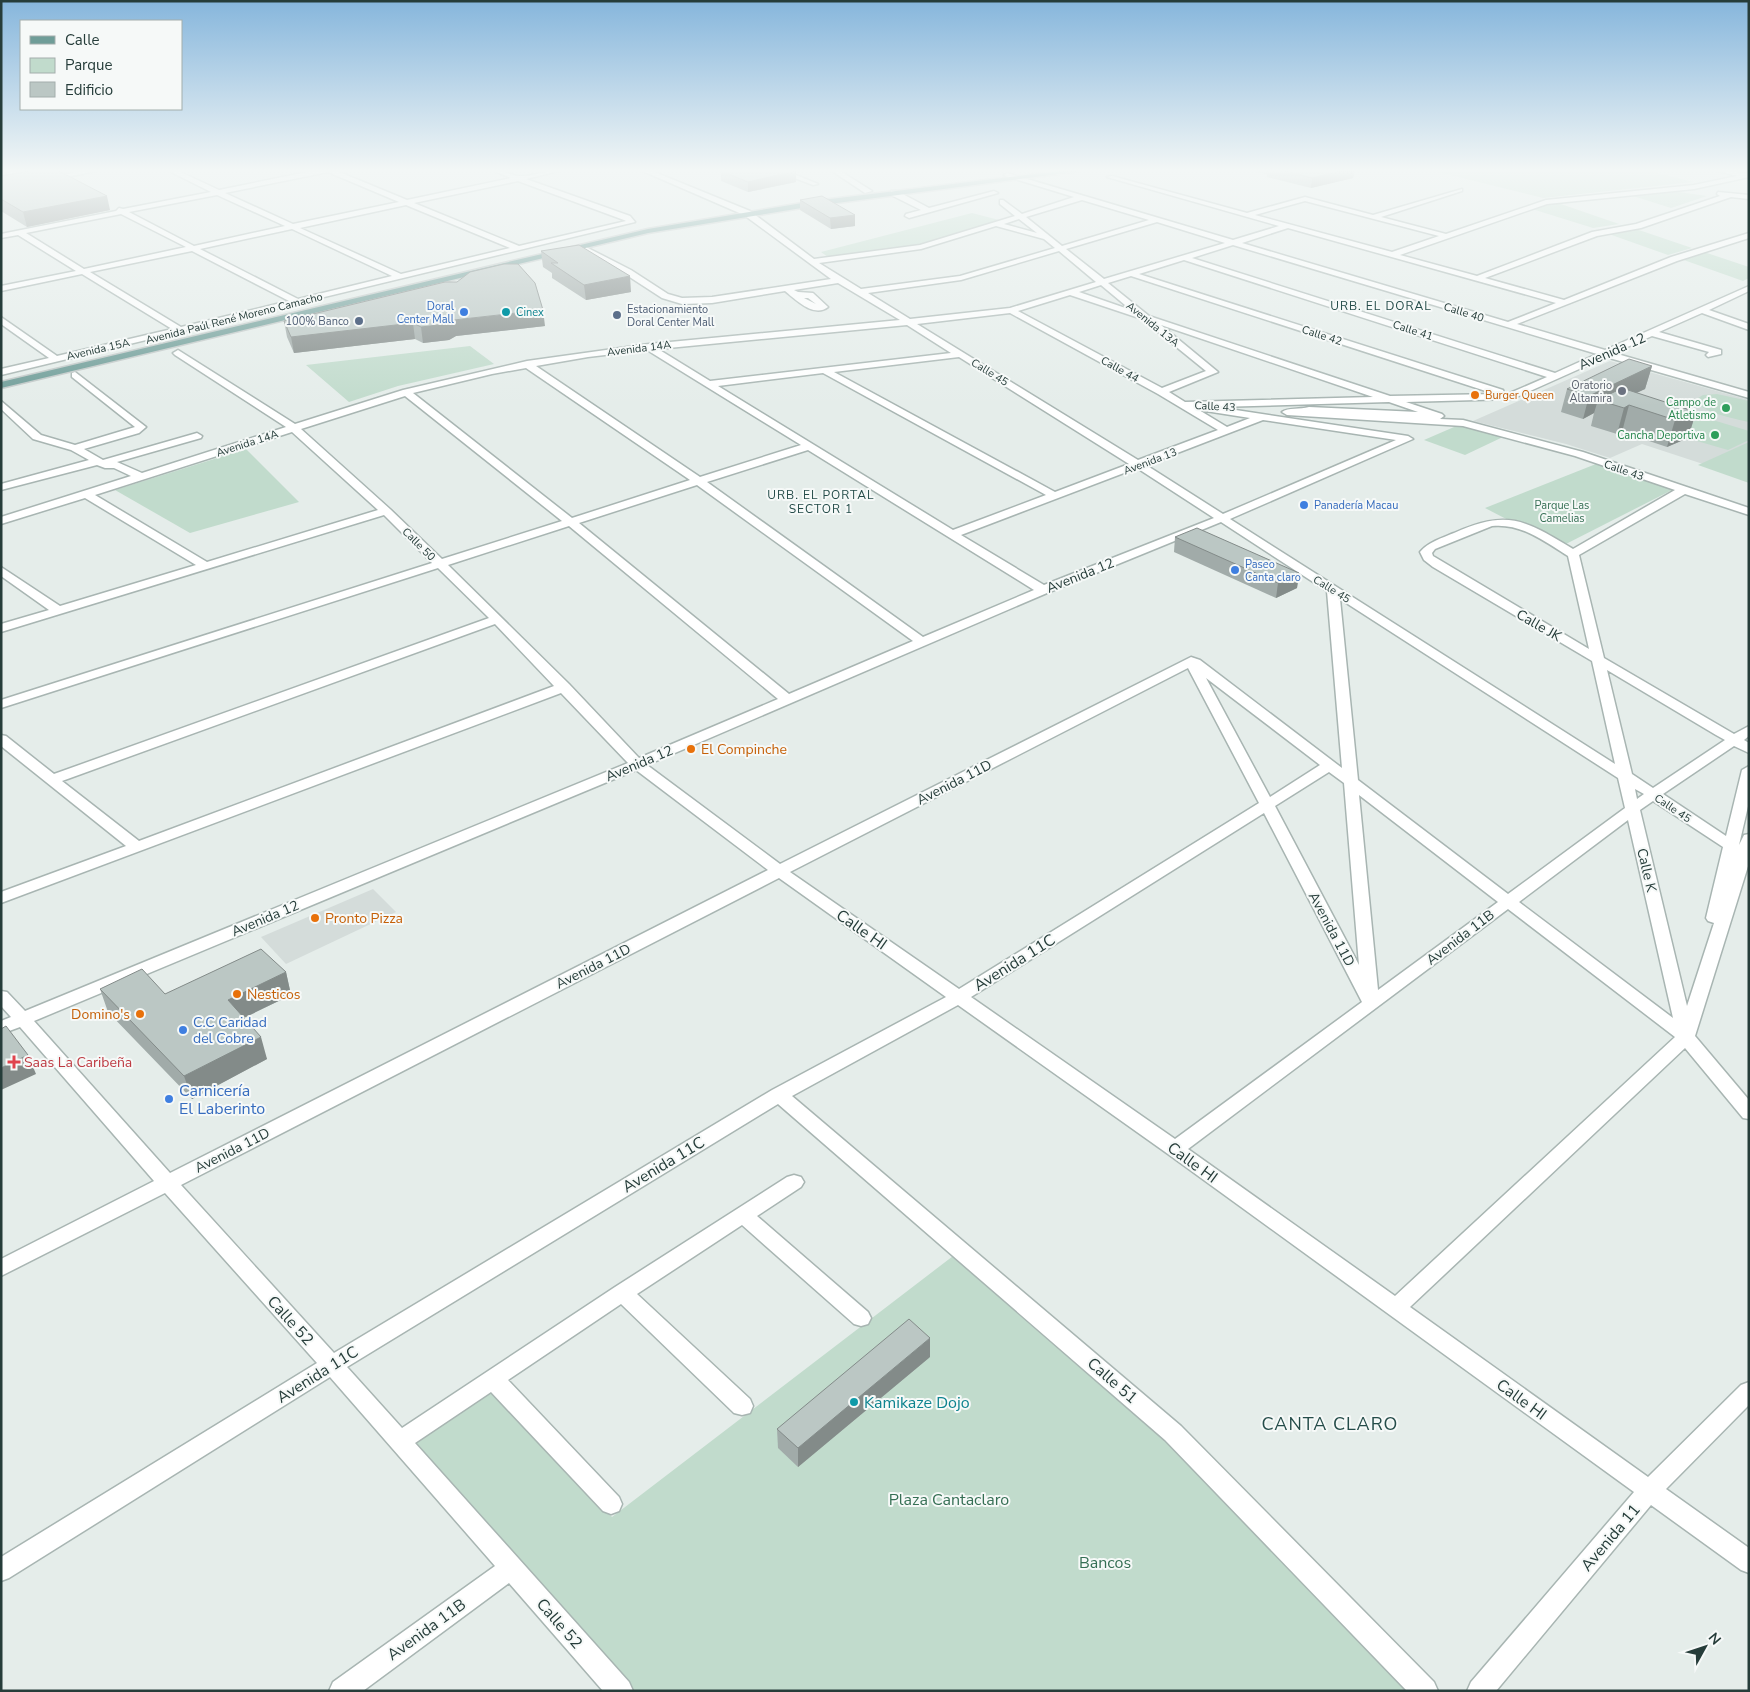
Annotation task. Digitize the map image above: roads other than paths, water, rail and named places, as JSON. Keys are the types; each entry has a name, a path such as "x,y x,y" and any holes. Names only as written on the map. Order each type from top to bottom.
{"main road":[{"name":"Avenida Paúl René Moreno Camacho","path":"1,379 548,248"},
{"name":"Avenida Paúl René Moreno Camacho","path":"1,385 574,248"}],"street":[{"path":"45,248 180,330"},
{"path":"1,290 194,248 298,302"},
{"path":"336,248 400,277"},
{"name":"Avenida 15A","path":"1,372 522,248"},
{"path":"580,248 628,272 665,296 682,301 707,300 838,278"},
{"name":"Calle 45","path":"797,248 828,274 838,278 962,354 1139,465 1220,519 1653,794 1749,858"},
{"path":"816,262 914,248"},
{"name":"Avenida 13A","path":"1060,248 1213,372 1161,392"},
{"path":"860,292 961,278 1067,248"},
{"name":"Avenida 14A","path":"1,521 406,392 527,364 649,347 909,322 1011,310 1217,248"},
{"name":"Calle 40","path":"1250,248 1607,354 1747,393"},
{"path":"1364,248 1562,302"},
{"path":"1392,256 1414,248"},
{"path":"1476,279 1558,248"},
{"path":"1508,325 1562,302 1674,259 1708,248"},
{"name":"Calle 41","path":"1185,258 1555,376"},
{"name":"Calle 42","path":"1132,274 1512,396"},
{"path":"786,288 797,295"},
{"name":"Avenida 12","path":"1183,405 1512,396 1749,288"},
{"name":"Calle 43","path":"1070,292 1439,416 1183,405"},
{"name":"Calle 44","path":"1011,310 1161,392 1226,431"},
{"path":"1702,310 1749,327"},
{"path":"1,320 56,359"},
{"path":"1652,333 1719,352"},
{"path":"649,347 1043,590"},
{"name":"Calle 50","path":"178,352 294,428 386,512 497,619 637,764"},
{"path":"708,384 962,354"},
{"path":"527,364 698,481 921,641"},
{"path":"824,370 1055,496"},
{"path":"75,376 141,427 134,431 75,448"},
{"name":"Avenida 13","path":"953,534 1346,385"},
{"path":"406,392 569,521 787,699"},
{"path":"1,404 33,435 75,448 102,463 116,465 142,476"},
{"name":"Avenida 12","path":"1,1028 637,764 921,641 1220,519 1408,439 1183,405"},
{"name":"Calle 43","path":"1183,405 1463,423 1579,454 1749,512"},
{"path":"1,487 102,463 197,436"},
{"path":"1,704 569,521 809,446"},
{"path":"102,463 106,471 123,482"},
{"path":"1573,554 1684,490"},
{"path":"86,494 206,566"},
{"path":"1,628 386,512"},
{"name":"Calle JK","path":"1573,554 1525,527 1501,521 1490,523 1432,547 1426,552 1428,558 1437,565 1749,749"},
{"name":"Calle K","path":"1573,554 1686,1037"},
{"path":"1,570 59,611"},
{"name":"Avenida 11D","path":"1332,589 1371,1003"},
{"path":"53,779 497,619"},
{"path":"1191,661 1686,1037 1749,1113"},
{"name":"Avenida 11D","path":"1,1268 1191,661 1371,1003"},
{"path":"1,898 564,687"},
{"name":"Avenida 11B","path":"1175,1149 1653,794 1749,730"},
{"path":"1,739 137,847"},
{"name":"Calle HI","path":"637,764 779,871 1175,1149 1749,1562"},
{"name":"Avenida 11C","path":"1,1570 332,1365 778,1094 959,997 1330,765"},
{"path":"1686,1037 1749,770"},
{"path":"1396,1308 1686,1037 1749,838"},
{"name":"Calle 52","path":"1,996 24,1019 620,1691"},
{"name":"Calle 51","path":"778,1094 1173,1433 1425,1691"},
{"path":"399,1442 622,1293 794,1182"},
{"path":"744,1215 861,1318"},
{"path":"622,1293 742,1406"},
{"path":"494,1380 611,1504"},
{"name":"Avenida 11","path":"1480,1691 1649,1491 1749,1391"},
{"name":"Avenida 11B","path":"342,1691 511,1568"}],"place":[{"name":"Doral Center Mall","path":"464,312"},
{"name":"Cinex","path":"506,312"},
{"name":"Estacionamiento Doral Center Mall","path":"617,315"},
{"name":"100% Banco","path":"359,321"},
{"name":"Oratorio Altamira","path":"1622,391"},
{"name":"Burger Queen","path":"1475,395"},
{"name":"Campo de Atletismo","path":"1726,408"},
{"name":"Cancha Deportiva","path":"1715,435"},
{"name":"Panadería Macau","path":"1304,505"},
{"name":"Paseo Canta claro","path":"1235,570"},
{"name":"El Compinche","path":"691,749"},
{"name":"Pronto Pizza","path":"315,918"},
{"name":"Nesticos","path":"237,994"},
{"name":"Domino's","path":"140,1014"},
{"name":"C.C Caridad del Cobre","path":"183,1030"},
{"name":"Saas La Caribeña","path":"14,1062"},
{"name":"Carnicería El Laberinto","path":"169,1099"},
{"name":"Kamikaze Dojo","path":"854,1402"}],"district":[{"name":"URB. EL DORAL","path":"1381,306"},
{"name":"URB. EL PORTAL SECTOR 1","path":"821,502"},
{"name":"CANTA CLARO","path":"1330,1424"}],"park label":[{"name":"Parque Las Camelias","path":"1562,511"},
{"name":"Plaza Cantaclaro","path":"949,1499"},
{"name":"Bancos","path":"1105,1562"}]}
